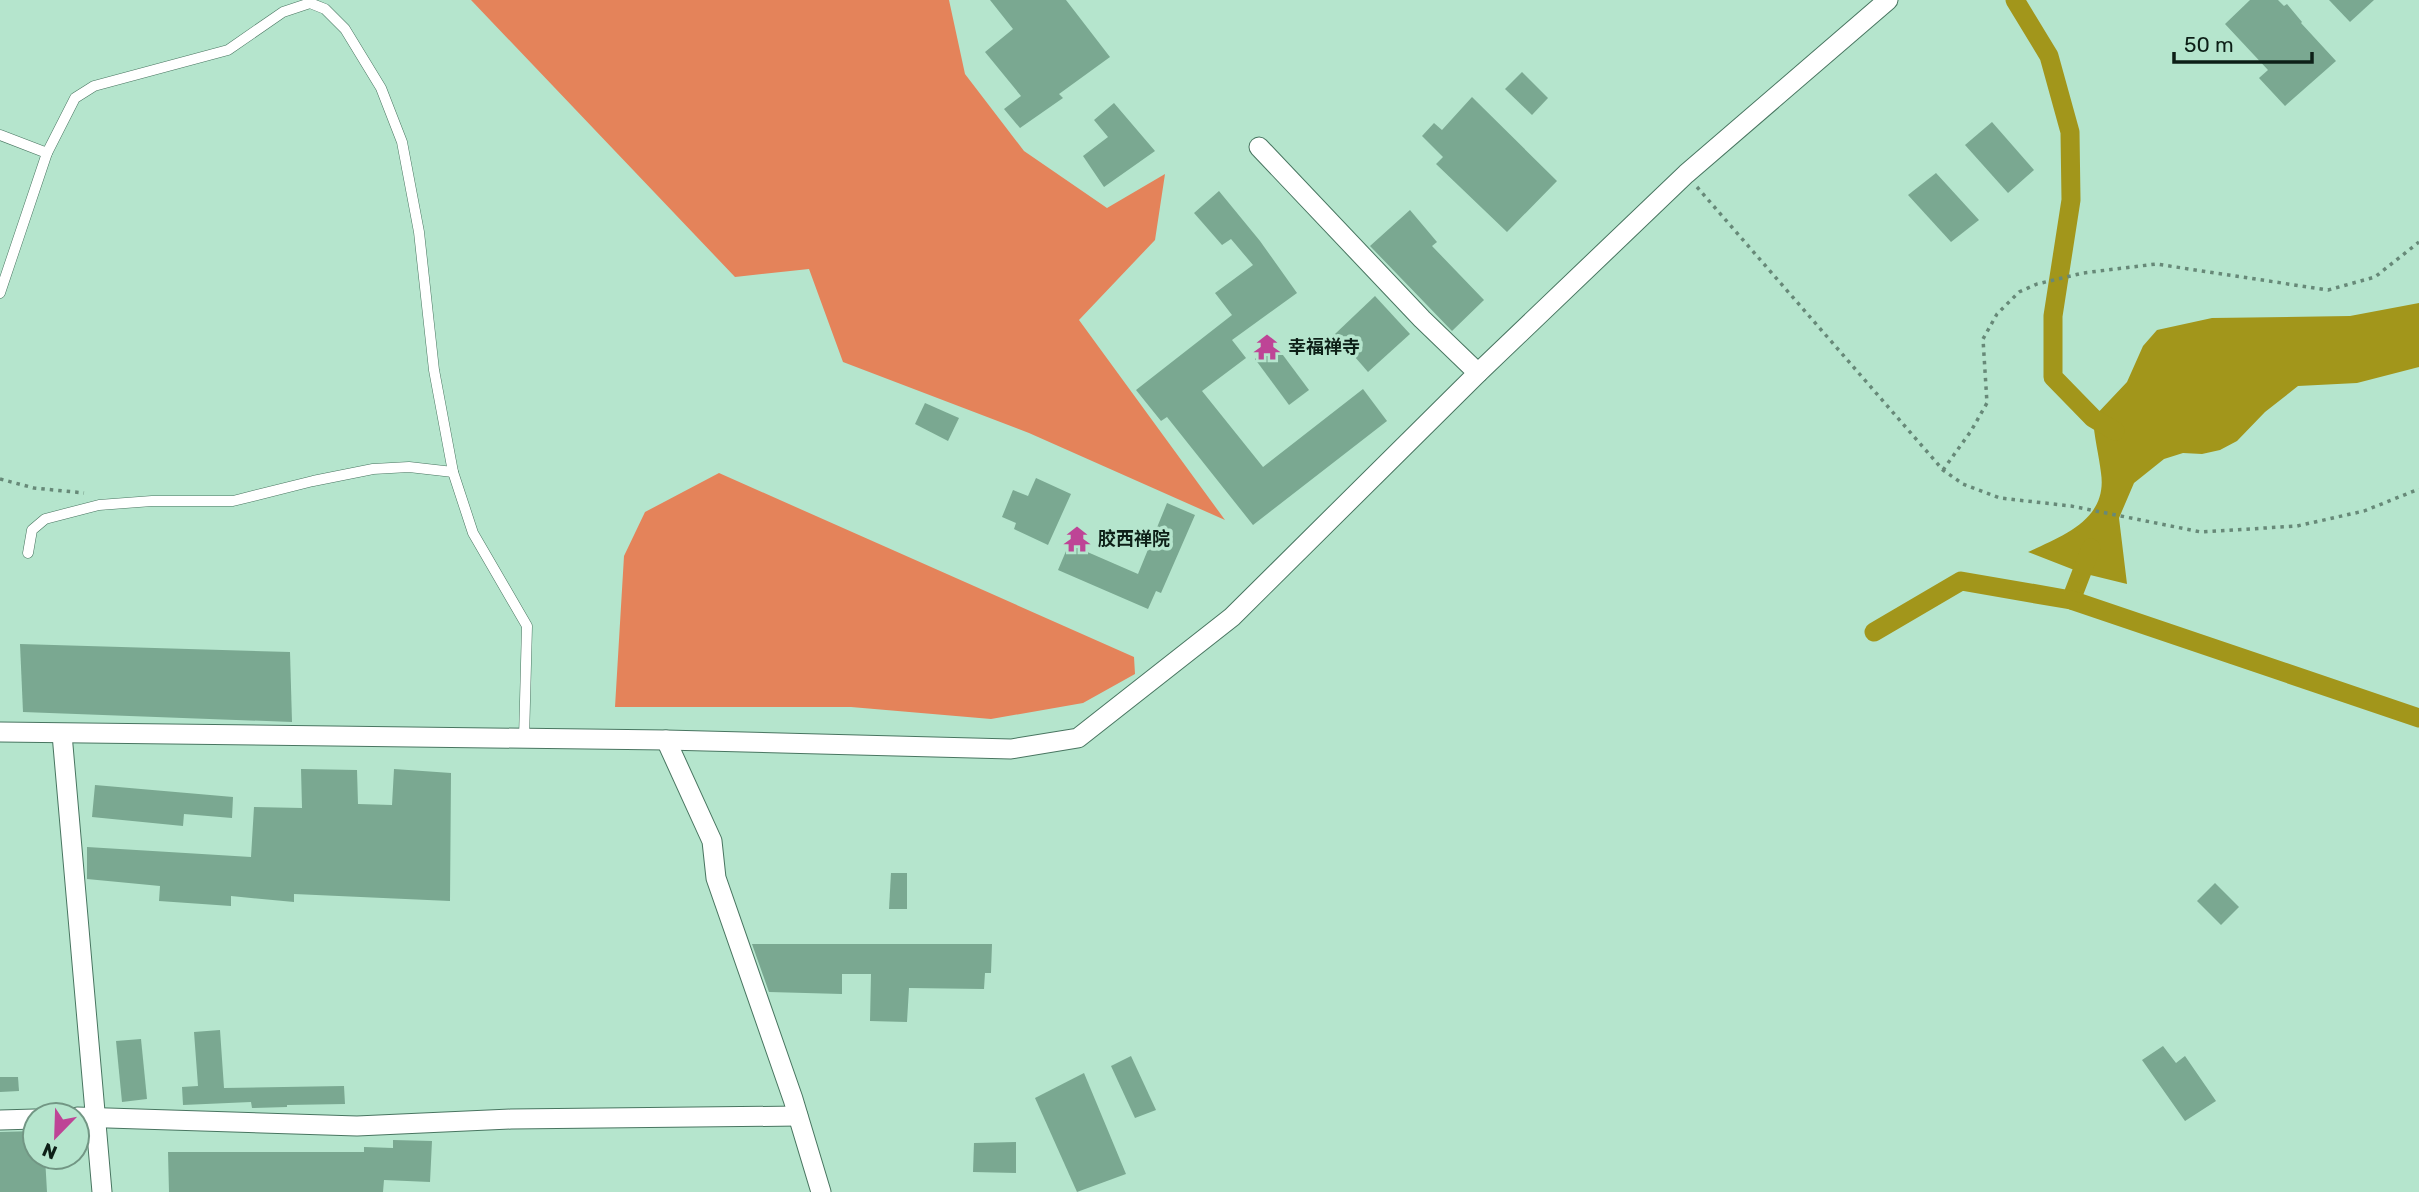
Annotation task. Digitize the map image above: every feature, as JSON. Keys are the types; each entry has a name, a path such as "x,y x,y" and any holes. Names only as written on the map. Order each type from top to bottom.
{"street":[{"path":"0,732 666,740 1011,749 1078,738 1232,617 1478,373 1686,174 1888,0"},
{"path":"1259,147 1422,319 1478,373"},
{"path":"62,734 85,1101"},
{"path":"666,740 712,841 716,878 798,1116 821,1192"},
{"path":"91,1117 357,1126 510,1119 798,1116"},
{"path":"0,1120 21,1119"},
{"path":"91,1140 102,1192"}],"lane":[{"path":"0,293 47,153 75,98 94,86 228,50 283,12 310,3 325,9 345,29 381,88 402,142 418,232 434,370 453,472 473,533 527,626 524,739"},
{"path":"0,135 47,153"},
{"path":"28,553 32,530 45,519 99,505 233,501 373,469 409,467 453,472"}],"path":[{"path":"1686,174 1943,470 1963,484 2000,498 2071,506 2201,532 2297,526 2364,512 2419,489"},
{"path":"1943,470 1987,403 1983,339 1997,314 2019,292 2037,284 2083,273 2156,264 2329,290 2375,277 2419,242"},
{"path":"0,479 34,488 88,494 99,505"}],"shaded area":[{"path":"471,0 949,0 965,74 1024,151 1107,208 1165,174 1155,240 1079,320 1225,520 1029,433 843,362 809,269 735,277"},
{"path":"2419,303 2419,367 2357,383 2298,386 2265,412 2237,441 2220,450 2202,454 2183,453 2164,459 2134,483 2119,518 2127,584 2082,573 2028,552 2055,540 2080,524 2097,503 2101,489 2101,473 2093,418 2127,382 2143,346 2157,330 2212,318 2350,316"},
{"path":"719,473 1134,657 1135,674 1083,703 991,719 851,707 615,707 624,556 645,512"}],"building":[{"path":"990,0 1066,0 1110,57 1059,94 1063,98 1020,128 1004,109 1021,96 985,52 1013,29"},
{"path":"2250,0 2278,0 2284,6 2287,4 2336,61 2285,106 2259,78 2268,70 2225,24"},
{"path":"2329,0 2374,0 2350,22"},
{"path":"1522,72 1548,98 1532,115 1505,89"},
{"path":"1472,97 1557,181 1507,232 1436,164 1443,157 1422,136 1434,123 1442,130"},
{"path":"1114,103 1155,151 1104,187 1083,156 1108,137 1094,120"},
{"path":"1992,122 2034,170 2008,193 1965,145"},
{"path":"1936,173 1979,220 1951,242 1908,195"},
{"path":"1219,191 1260,241 1297,293 1232,340 1246,358 1202,391 1263,467 1363,389 1387,421 1253,525 1167,417 1161,421 1136,390 1232,315 1215,293 1253,265 1231,239 1222,245 1194,213"},
{"path":"1410,210 1437,242 1432,246 1484,300 1452,331 1370,246"},
{"path":"1375,296 1410,334 1368,372 1335,334"},
{"path":"1274,343 1309,390 1289,405 1255,359"},
{"path":"925,403 959,418 948,441 915,424"},
{"path":"1036,478 1071,494 1048,545 1014,529 1016,523 1002,517 1013,490 1028,496"},
{"path":"1167,503 1195,515 1161,593 1156,591 1148,609 1058,570 1069,544 1138,574"},
{"path":"20,644 290,652 292,722 23,712"},
{"path":"301,769 357,770 358,804 392,805 394,769 451,773 450,901 294,894 294,902 231,896 231,906 159,901 160,886 87,879 87,847 251,857 254,807 302,808"},
{"path":"95,785 233,797 232,818 184,814 183,826 92,817"},
{"path":"891,873 907,873 907,909 889,909"},
{"path":"2215,883 2239,907 2221,925 2197,901"},
{"path":"752,944 992,944 991,973 985,973 984,989 909,988 907,1022 870,1021 871,974 842,974 842,994 769,992"},
{"path":"220,1030 224,1088 344,1086 345,1104 252,1108 251,1102 183,1105 182,1087 198,1086 194,1032"},
{"path":"141,1039 147,1099 122,1102 116,1041"},
{"path":"2163,1046 2176,1063 2185,1056 2216,1101 2185,1121 2142,1060"},
{"path":"1131,1056 1156,1110 1135,1118 1111,1066"},
{"path":"1084,1073 1126,1174 1077,1192 1035,1098"},
{"path":"0,1077 18,1077 19,1091 0,1092"},
{"path":"21,1131 21,1171 46,1171 47,1192 0,1192 0,1132"},
{"path":"393,1140 432,1141 430,1182 384,1180 383,1192 169,1192 168,1152 364,1152 364,1147 393,1148"},
{"path":"1016,1142 1016,1173 973,1172 974,1143"}],"waterway":[{"path":"2015,0 2049,56 2070,132 2071,200 2053,316 2053,377 2093,418 2115,431"},
{"path":"2071,600 2091,548"},
{"path":"1874,632 1961,581 2071,600 2419,718"}],"place":[{"name":"幸福禅寺","path":"1267,347"},
{"name":"胶西禅院","path":"1077,539"}]}
